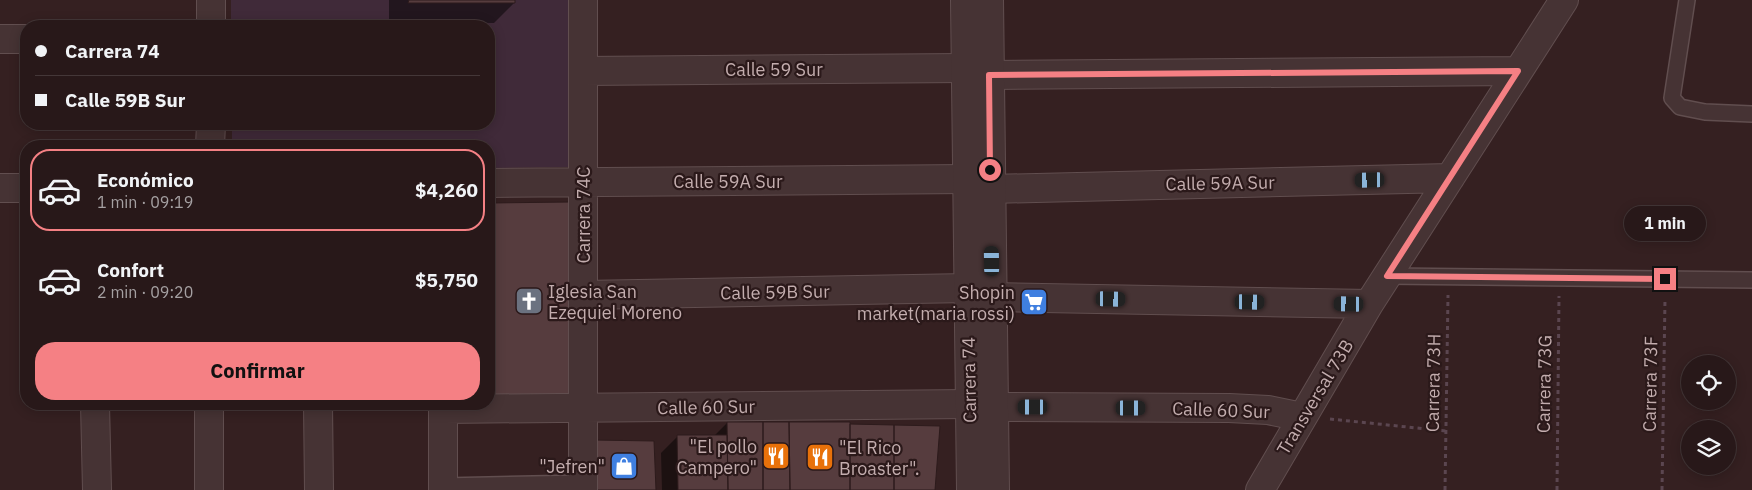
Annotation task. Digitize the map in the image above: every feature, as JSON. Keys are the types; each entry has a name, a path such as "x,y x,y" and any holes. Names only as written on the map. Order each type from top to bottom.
{"street":[{"path":"211,0 211,20"},
{"name":"Carrera 74C","path":"583,487 584,0"},
{"name":"Carrera 74","path":"965,0 977,71 979,184 981,406 971,490"},
{"name":"Carrera 74","path":"977,71 989,0"},
{"name":"Transversal 73B","path":"1260,490 1369,304 1564,0"},
{"path":"0,39 20,39"},
{"name":"Calle 59 Sur","path":"583,71 1518,71"},
{"name":"Calle 59A Sur","path":"495,183 979,184 1450,178"},
{"path":"0,188 20,188"},
{"name":"Calle 59B Sur","path":"583,296 980,292 1369,304"},
{"name":"Carrera 74","path":"981,406 994,490"},
{"name":"Calle 60 Sur","path":"495,407 981,406 1229,408 1268,410 1302,417"},
{"path":"95,410 96,490"},
{"path":"209,410 209,490"},
{"path":"318,410 319,490"},
{"path":"443,410 443,488"}],"lane":[{"path":"1687,0 1672,98 1680,107 1705,112 1752,114"},
{"path":"1387,276 1752,280"},
{"path":"443,488 583,487"}],"path":[{"name":"Carrera 73H","path":"1446,490 1448,277"},
{"name":"Carrera 73G","path":"1557,490 1559,278"},
{"name":"Carrera 73F","path":"1662,490 1665,279"},
{"path":"1302,417 1446,431"}],"shaded area":[{"path":"231,0 568,0 568,167 495,168 495,140 232,140 232,130 495,130 495,20 231,20"}],"building":[{"path":"409,0 515,0 515,3 408,3"},
{"name":"Iglesia San Ezequiel Moreno","path":"570,202 570,399 495,399 495,203"},
{"path":"727,422 763,422 763,490 728,490"},
{"name":"\"El pollo Campero\"","path":"763,422 789,422 790,490 763,490"},
{"name":"\"El Rico Broaster\".","path":"789,422 850,422 850,490 790,490"},
{"path":"850,424 894,425 894,490 850,490"},
{"path":"894,425 940,426 935,490 894,490"},
{"path":"677,435 727,435 728,490 678,490"},
{"name":"\"Jefren\"","path":"593,440 654,441 656,490 592,490"}],"place":[{"name":"Iglesia San Ezequiel Moreno","path":"529,301"},
{"name":"Shopin market(maria rossi)","path":"1034,302"},
{"name":"\"El pollo Campero\"","path":"776,456"},
{"name":"\"El Rico Broaster\".","path":"820,457"},
{"name":"\"Jefren\"","path":"624,466"}],"route":[{"path":"990,170 989,75 1518,71 1387,276 1665,279"}]}
